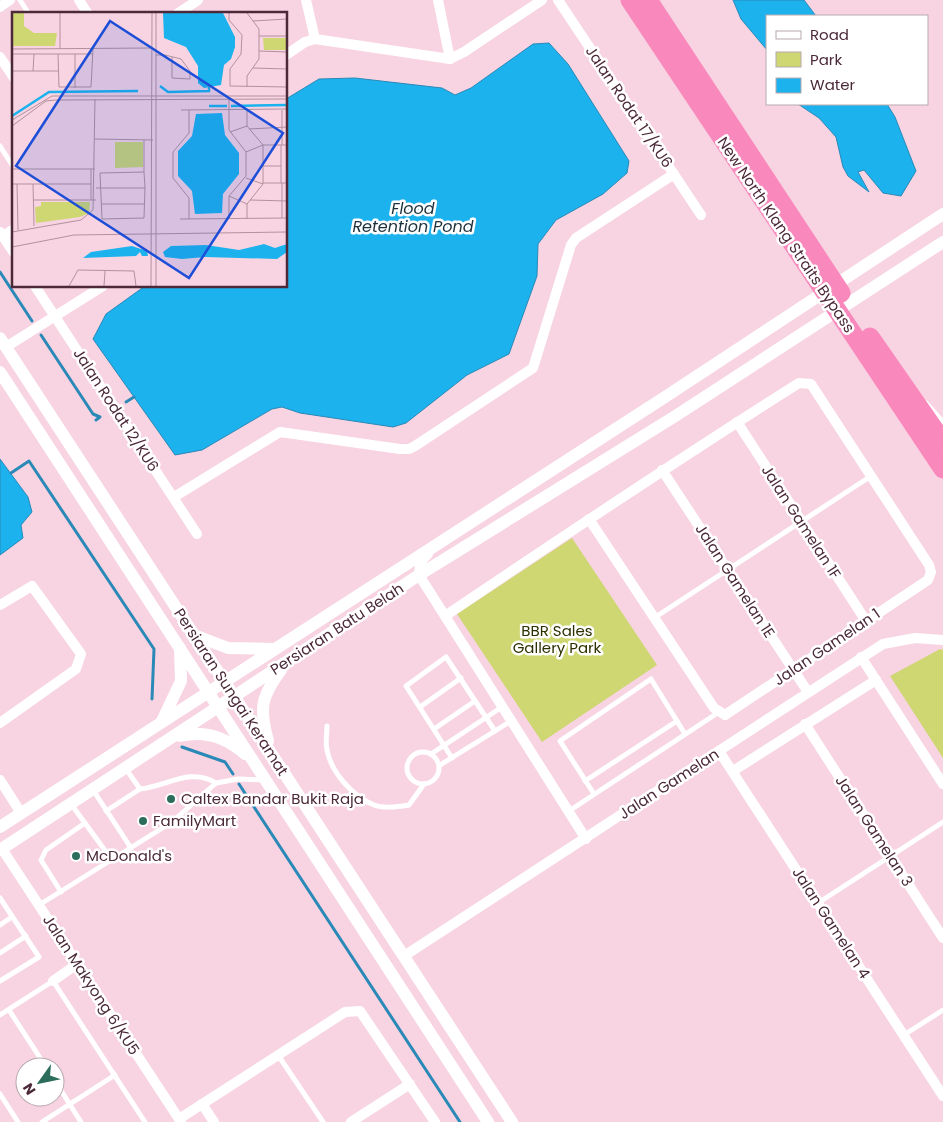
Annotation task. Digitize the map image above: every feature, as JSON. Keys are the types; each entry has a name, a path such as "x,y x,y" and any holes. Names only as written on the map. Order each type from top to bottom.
{"highway":[{"name":"New North Klang Straits Bypass","path":"630,0 943,469"},
{"name":"New North Klang Straits Bypass","path":"648,0 865,330 943,442"}],"street":[{"path":"0,7 10,0"},
{"path":"79,0 87,12"},
{"path":"180,12 198,0"},
{"path":"306,0 315,39"},
{"path":"438,0 450,59"},
{"path":"288,54 315,39 450,59 464,52 542,0"},
{"name":"Jalan Rodat 17/KU6","path":"558,0 701,215"},
{"path":"0,57 12,75"},
{"path":"174,497 280,432 400,449 409,449 415,446 534,368 572,245 576,238 674,174"},
{"name":"Persiaran Batu Belah","path":"0,827 665,397 943,214"},
{"path":"1,234 12,250"},
{"name":"Persiaran Batu Belah","path":"1,849 419,575 677,415 943,242"},
{"name":"Jalan Rodat 12/KU6","path":"36,288 198,534"},
{"path":"3,342 54,316 100,288"},
{"name":"Persiaran Sungai Keramat","path":"3,342 512,1122"},
{"name":"Persiaran Sungai Keramat","path":"0,372 488,1122"},
{"path":"445,616 662,470 799,382 811,384 871,476"},
{"name":"Jalan Gamelan 1F","path":"737,422 866,621"},
{"name":"Jalan Gamelan 1E","path":"662,470 808,692"},
{"name":"Jalan Gamelan 1","path":"719,712 725,715 928,580 931,572 930,565 871,476"},
{"path":"589,519 714,708 719,712"},
{"path":"440,543 420,562 419,575 586,839"},
{"path":"0,605 32,586 81,654 76,669 0,723"},
{"path":"194,635 228,648 275,649"},
{"name":"Jalan Gamelan","path":"404,956 883,644 915,638 943,640"},
{"path":"160,723 181,681 180,648"},
{"path":"861,657 943,784"},
{"path":"272,753 262,721 263,705 267,689 287,662"},
{"path":"733,771 876,680"},
{"name":"Jalan Gamelan 3","path":"805,724 943,938"},
{"path":"170,738 193,732 217,735 237,747 256,765"},
{"name":"Jalan Gamelan 4","path":"719,751 943,1096"},
{"path":"0,780 21,813"},
{"name":"Jalan Makyong 6/KU5","path":"1,849 180,1121"},
{"path":"53,981 77,964"},
{"path":"180,1121 202,1104 345,1012 360,1010 435,1122"},
{"path":"350,1122 410,1084"},
{"path":"202,1104 214,1122"}],"lane":[{"path":"20,0 28,12"},
{"path":"0,146 12,165"},
{"path":"865,330 913,387"},
{"path":"919,394 943,422"},
{"path":"654,618 871,476"},
{"path":"452,758 406,686 446,657 495,731"},
{"path":"420,707 461,678"},
{"path":"594,794 560,741 651,679 685,734"},
{"path":"434,729 475,701"},
{"path":"432,754 502,707"},
{"path":"568,811 719,712"},
{"path":"440,765 511,721"},
{"path":"585,781 677,721"},
{"path":"327,726 326,749 331,762 351,790 374,805 390,808 409,805 424,784 434,780 440,771 440,765 432,754 426,752 416,753 408,761 407,772 414,781 424,784"},
{"path":"125,768 140,788"},
{"path":"106,811 140,788 151,788 196,775 207,777 216,782"},
{"path":"39,905 172,822 216,782 238,779 266,780"},
{"path":"92,789 131,848"},
{"path":"71,803 112,860"},
{"path":"818,903 943,822"},
{"path":"61,892 41,860 46,850 85,823"},
{"path":"0,898 39,957 0,982"},
{"path":"0,925 12,917"},
{"path":"0,952 26,936"},
{"path":"1,1013 9,1010 53,981 145,1122"},
{"path":"9,1010 40,1057"},
{"path":"904,1035 943,1010"},
{"path":"278,1055 323,1122"},
{"path":"42,1122 115,1075"},
{"path":"0,1094 18,1122"},
{"path":"65,1096 81,1122"}],"green space":[{"name":"BBR Sales Gallery Park","path":"572,538 657,665 542,742 457,614"},
{"path":"940,649 943,650 943,758 890,676"}],"water":[{"path":"733,0 804,0 815,15 766,15 766,49 741,19"},
{"name":"Flood Retention Pond","path":"549,43 568,64 629,161 627,173 603,194 556,220 538,244 537,276 509,354 467,375 406,423 393,427 300,413 282,407 272,409 202,450 175,455 93,339 106,314 142,288 288,288 288,98 319,79 355,78 442,88 455,95 471,88 533,44"},
{"path":"800,105 888,105 895,117 916,171 901,196 883,193 864,170 858,172 869,192 848,176 843,167 836,137 819,118"},
{"path":"0,459 28,497 32,512 21,525 23,538 0,555"}],"waterway":[{"path":"0,272 32,321"},
{"path":"41,335 93,414 100,417 96,420"},
{"path":"126,402 134,397"},
{"path":"11,473 29,461 154,649 152,699"},
{"path":"182,747 225,762 233,774"},
{"path":"239,784 460,1122"}],"place":[{"name":"Caltex Bandar Bukit Raja","path":"171,799"},
{"name":"FamilyMart","path":"143,821"},
{"name":"McDonald's","path":"76,856"}]}
